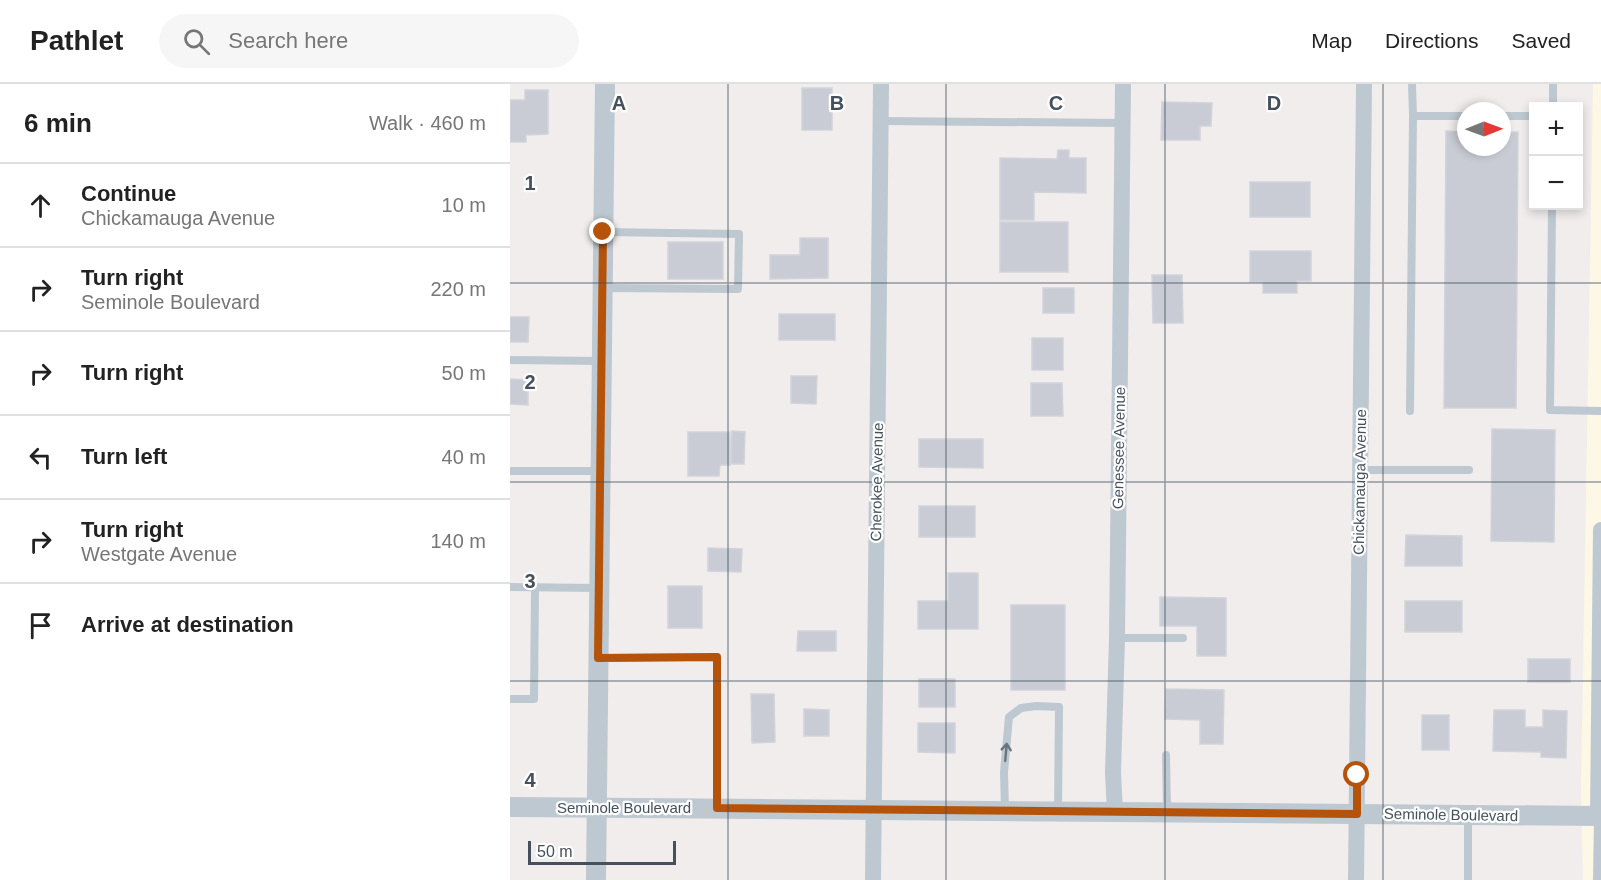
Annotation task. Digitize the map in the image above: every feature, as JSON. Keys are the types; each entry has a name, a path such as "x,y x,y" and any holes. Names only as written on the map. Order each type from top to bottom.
{"street":[{"path":"596,880 604,84"},
{"name":"Cherokee Avenue","path":"873,880 881,84"},
{"name":"Genessee Avenue","path":"1115,812 1113,773 1117,638 1122,84"},
{"name":"Chickamauga Avenue","path":"1356,880 1364,84"},
{"path":"1600,816 1601,530"},
{"name":"Seminole Boulevard","path":"510,807 1600,816"}],"lane":[{"path":"1410,411 1412,84"},
{"path":"1553,84 1553,102"},
{"path":"1413,116 1457,116"},
{"path":"1511,116 1529,116"},
{"path":"881,121 1122,123"},
{"path":"1552,210 1550,410 1601,411"},
{"path":"603,232 739,234 738,289 603,288"},
{"path":"510,360 602,361"},
{"path":"1360,470 1469,470"},
{"path":"510,471 600,471"},
{"path":"510,587 599,588"},
{"path":"510,699 534,699 535,587"},
{"path":"1117,638 1184,638"},
{"path":"598,658 717,657 717,808"},
{"path":"1005,811 1004,772 1009,717 1021,708 1036,706 1059,707 1058,811"},
{"path":"1166,755 1167,812"},
{"path":"1468,815 1468,880"},
{"path":"1597,880 1600,816"}],"shaded area":[{"path":"1593,84 1601,84 1601,880 1583,880 1581,790"}],"building":[{"path":"802,88 832,88 832,130 802,130"},
{"path":"525,90 548,90 548,134 526,135 526,142 510,142 510,100 525,100"},
{"path":"1162,102 1212,103 1211,126 1200,126 1200,140 1161,140"},
{"path":"1446,131 1457,132 1457,156 1511,156 1511,132 1518,132 1516,408 1444,408"},
{"path":"1058,150 1069,150 1069,158 1086,158 1086,193 1034,192 1034,220 1000,220 1000,158 1057,159"},
{"path":"1250,182 1310,182 1310,217 1250,217"},
{"path":"1000,222 1068,222 1068,272 1000,272"},
{"path":"800,238 828,238 828,278 770,279 770,255 800,255"},
{"path":"668,242 723,242 723,279 668,279"},
{"path":"1250,251 1311,251 1311,281 1297,281 1297,293 1263,293 1263,282 1250,282"},
{"path":"1152,275 1182,275 1183,323 1153,323"},
{"path":"1043,288 1074,288 1074,313 1043,313"},
{"path":"779,314 835,314 835,340 779,340"},
{"path":"510,317 529,317 528,342 510,342"},
{"path":"1032,338 1063,338 1063,370 1032,370"},
{"path":"791,376 817,376 816,404 791,403"},
{"path":"510,379 528,380 528,405 510,404"},
{"path":"1031,383 1062,383 1063,416 1031,416"},
{"path":"1492,429 1555,430 1554,542 1491,541"},
{"path":"732,431 745,432 744,464 731,464"},
{"path":"688,432 730,432 730,465 720,465 719,476 688,476"},
{"path":"919,439 983,439 983,468 919,467"},
{"path":"919,506 975,506 975,537 919,537"},
{"path":"1406,535 1462,536 1462,566 1405,566"},
{"path":"708,548 742,549 741,572 708,571"},
{"path":"948,573 978,573 978,629 918,629 918,601 948,601"},
{"path":"668,586 702,586 702,628 668,628"},
{"path":"1160,597 1226,598 1226,656 1197,656 1197,626 1160,626"},
{"path":"1405,601 1462,601 1462,632 1405,632"},
{"path":"1011,605 1065,605 1065,690 1011,690"},
{"path":"798,631 836,631 836,651 797,651"},
{"path":"1528,659 1570,659 1570,682 1528,682"},
{"path":"919,679 955,679 955,707 919,707"},
{"path":"1166,689 1224,690 1223,744 1200,744 1200,720 1165,719"},
{"path":"751,694 774,694 775,742 752,743"},
{"path":"804,709 829,710 829,736 804,736"},
{"path":"1494,710 1525,710 1525,727 1543,727 1543,710 1567,711 1566,758 1541,757 1541,752 1493,751"},
{"path":"1422,715 1449,715 1449,750 1422,750"},
{"path":"918,723 955,723 955,753 918,752"}],"route":[{"path":"603,232 598,658 717,657 717,808 1357,814 1357,775"}]}
